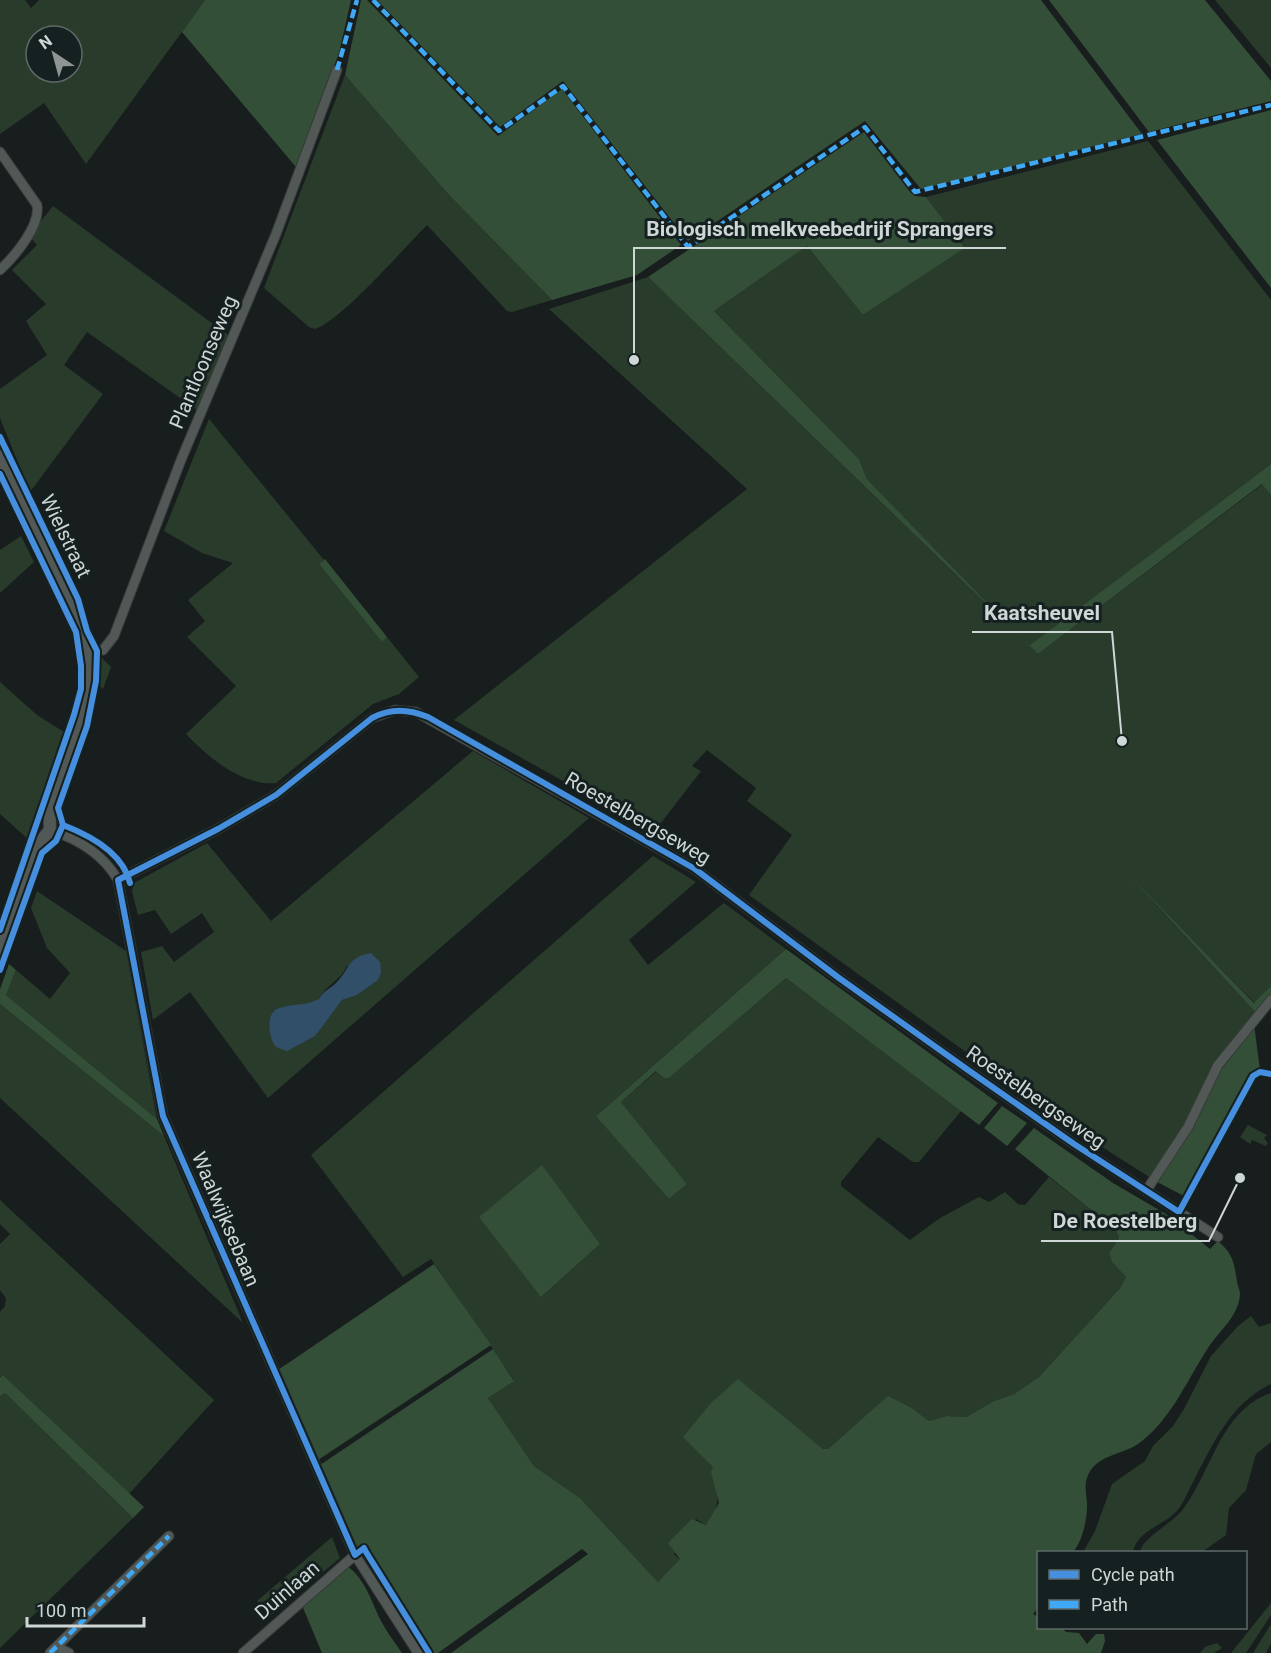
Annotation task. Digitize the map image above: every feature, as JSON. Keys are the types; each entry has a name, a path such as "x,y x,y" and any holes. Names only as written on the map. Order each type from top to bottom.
{"street":[{"name":"Plantloonseweg","path":"88,652 103,650 114,636 181,460 276,234 337,70"},
{"path":"0,152 25,187 38,212 32,229 0,270"},
{"name":"Wielstraat","path":"0,456 72,604 88,652 89,675 85,705 49,810 50,830"},
{"name":"Roestelbergseweg","path":"118,880 219,829 276,795 379,714 395,710 416,712 695,868 848,985 1065,1138 1218,1237"},
{"path":"0,949 37,846 50,830"},
{"name":"Waalwijksebaan","path":"50,830 87,846 103,860 118,880 164,1116 355,1555 418,1653"},
{"path":"1146,1191 1188,1127 1218,1065 1271,1000"},
{"path":"54,1650 169,1536"},
{"name":"Duinlaan","path":"243,1653 355,1555"},
{"path":"54,1650 69,1653"}],"green space":[{"path":"0,0 25,0 31,8 39,0 205,0 86,164 44,103 0,134"},
{"path":"205,0 351,0 339,53 296,167 182,32"},
{"path":"361,0 367,0 498,136 562,89 681,245 637,275 552,300 448,194 345,75"},
{"path":"377,0 1041,0 1142,134 921,189 865,121 688,241 563,81 500,127"},
{"path":"1049,0 1205,0 1271,81 1271,101 1149,132"},
{"path":"1215,0 1271,0 1271,68"},
{"path":"345,75 448,194 552,300 512,312 507,311 427,225 341,312 315,329 309,327 264,288"},
{"path":"1271,110 1271,288 1157,140"},
{"path":"864,132 910,192 915,196 926,197 965,248 863,315 807,246 714,311 859,459 867,479 1018,635 648,277"},
{"path":"1148,141 1271,300 1271,464 1030,646 1038,654 1263,484 1271,495 1271,986 1255,1003 1148,896 1255,1012 1219,1060 1189,1119 1151,1178 1064,1123 749,895 792,835 747,801 756,788 707,750 692,766 701,771 654,832 454,720 747,489 549,309 648,277 1018,635 867,479 859,459 714,311 807,246 863,315 965,248 926,197"},
{"path":"53,206 228,335 197,410 87,332 64,365 103,394 30,492 0,418 0,389 47,355 26,321 46,304 12,270 37,245 29,236"},
{"path":"209,419 324,560 319,564 382,642 387,637 419,677 399,694 373,704 276,783 251,780 227,769 186,734 236,686 187,637 205,621 188,600 233,563 202,553 164,531"},
{"path":"1271,464 1271,495 1262,484 1038,654 1029,646"},
{"path":"21,536 34,562 0,593 0,550"},
{"path":"325,559 387,637 382,642 319,564"},
{"path":"100,656 111,667 103,689 99,685"},
{"path":"0,682 37,715 64,732 29,840 0,814"},
{"path":"473,751 589,818 268,1098 190,992 153,1020 141,952 162,946 174,962 214,932 202,913 171,934 155,910 138,915 132,891 134,883 207,843 271,921","holes":["347,966 375,982 357,995 342,1000 312,1038 287,1049 302,1007 319,999 325,990 341,976"]},
{"path":"653,856 696,882 629,940 648,965 724,903 786,949 597,1115 669,1199 687,1184 621,1102 657,1071 669,1078 786,978 961,1111 919,1162 913,1162 878,1137 841,1182 841,1186 910,1240 940,1218 979,1197 989,1202 1005,1192 1018,1204 1025,1205 1049,1177 1116,1230 1119,1238 1109,1253 1112,1262 1126,1277 1120,1288 1039,1377 1014,1394 994,1401 966,1417 947,1416 929,1421 912,1408 888,1397 828,1449 823,1449 801,1431 713,1467 717,1498 715,1511 706,1525 696,1519 674,1554 680,1559 679,1562 658,1582 580,1498 534,1466 488,1398 514,1380 431,1259 403,1277 311,1155","holes":["542,1166 600,1244 541,1297"]},
{"path":"1131,877 1254,1003 1271,986 1271,995 1255,1012"},
{"path":"37,891 126,951 157,1119 6,995 16,970 50,999 70,973 47,948 31,908"},
{"path":"786,949 998,1103 979,1125 786,978 669,1078 664,1078 656,1071 621,1102 687,1184 669,1199 596,1116"},
{"path":"9,964 16,970 6,995 157,1119 164,1136 0,1004 0,989"},
{"path":"0,1004 164,1136 243,1323 0,1098"},
{"path":"1254,1024 1260,1070 1252,1074 1186,1197 1157,1182 1220,1069"},
{"path":"1002,1106 1027,1123 1007,1146 984,1128"},
{"path":"1248,1125 1267,1135 1264,1138 1268,1143 1266,1146 1252,1140 1250,1144 1240,1137"},
{"path":"1034,1128 1113,1183 1166,1214 1210,1249 1218,1241 1232,1259 1240,1292 1239,1302 1232,1316 1208,1348 1171,1409 1153,1431 1136,1446 1106,1458 1094,1466 1089,1473 1086,1482 1085,1526 1074,1551 1037,1551 1037,1609 1033,1614 1037,1616 1037,1629 1063,1629 1066,1632 1079,1633 1087,1644 1096,1634 1104,1634 1105,1641 1101,1653 451,1653 588,1554 582,1549 438,1653 427,1653 364,1554 355,1545 317,1467 493,1349 514,1381 488,1398 534,1466 580,1498 658,1582 680,1559 668,1543 692,1519 706,1525 719,1503 711,1472 713,1467 683,1437 711,1403 738,1379 823,1449 828,1449 888,1396 912,1408 929,1421 947,1416 966,1417 994,1401 1014,1394 1039,1377 1120,1288 1126,1277 1112,1262 1109,1253 1119,1238 1116,1230 1015,1149"},
{"path":"542,1165 600,1244 541,1297 479,1217"},
{"path":"0,1200 214,1400 129,1494 3,1375 0,1378 0,1312 5,1306 6,1298 0,1290 0,1244 10,1234 0,1224"},
{"path":"434,1264 491,1345 315,1462 275,1372"},
{"path":"1251,1316 1259,1327 1271,1323 1271,1384 1257,1392 1234,1413 1217,1438 1179,1508 1139,1539 1133,1551 1084,1551 1095,1531 1112,1484 1145,1461 1153,1446 1173,1426 1211,1356 1238,1326"},
{"path":"3,1375 144,1507 133,1518 5,1393 0,1396 0,1378"},
{"path":"4,1392 133,1518 0,1648 0,1396"},
{"path":"1271,1393 1271,1442 1256,1454 1246,1490 1229,1508 1226,1535 1203,1551 1140,1551 1152,1535 1184,1508 1229,1427 1254,1401"},
{"path":"332,1537 340,1558 271,1615 257,1601"},
{"path":"347,1566 359,1577 381,1621 402,1653 322,1653 301,1603"},
{"path":"1271,1603 1271,1615 1246,1653 1231,1653"},
{"path":"1271,1624 1271,1643 1266,1653 1253,1653"},
{"path":"1217,1643 1222,1648 1214,1653 1200,1653 1205,1647"}],"water":[{"path":"371,953 380,962 381,973 378,980 357,995 342,1000 315,1036 287,1051 276,1047 271,1038 269,1025 275,1010 319,999 341,978 353,961"}],"marked path":[{"path":"337,70 357,0"},
{"path":"373,0 499,131 563,86 688,247 865,127 915,192 1271,105"},
{"path":"50,1653 169,1536"}],"cycle path":[{"path":"0,437 78,599 87,631 97,651 96,681 87,726 58,808 63,825 56,841 42,853 0,970"},
{"path":"0,474 76,632 81,666 81,689 74,715 0,930"},
{"path":"429,1653 364,1548 355,1555 163,1116 118,880 218,829 276,795 372,718 386,712 413,712 428,717 695,869 839,978 968,1070 1074,1144 1179,1212 1253,1076 1260,1072 1271,1074"},
{"path":"63,825 104,846 120,863 130,883"}],"place":[{"name":"Biologisch melkveebedrijf Sprangers","path":"634,360"},
{"name":"Kaatsheuvel","path":"1122,741"},
{"name":"De Roestelberg","path":"1240,1178"}]}
